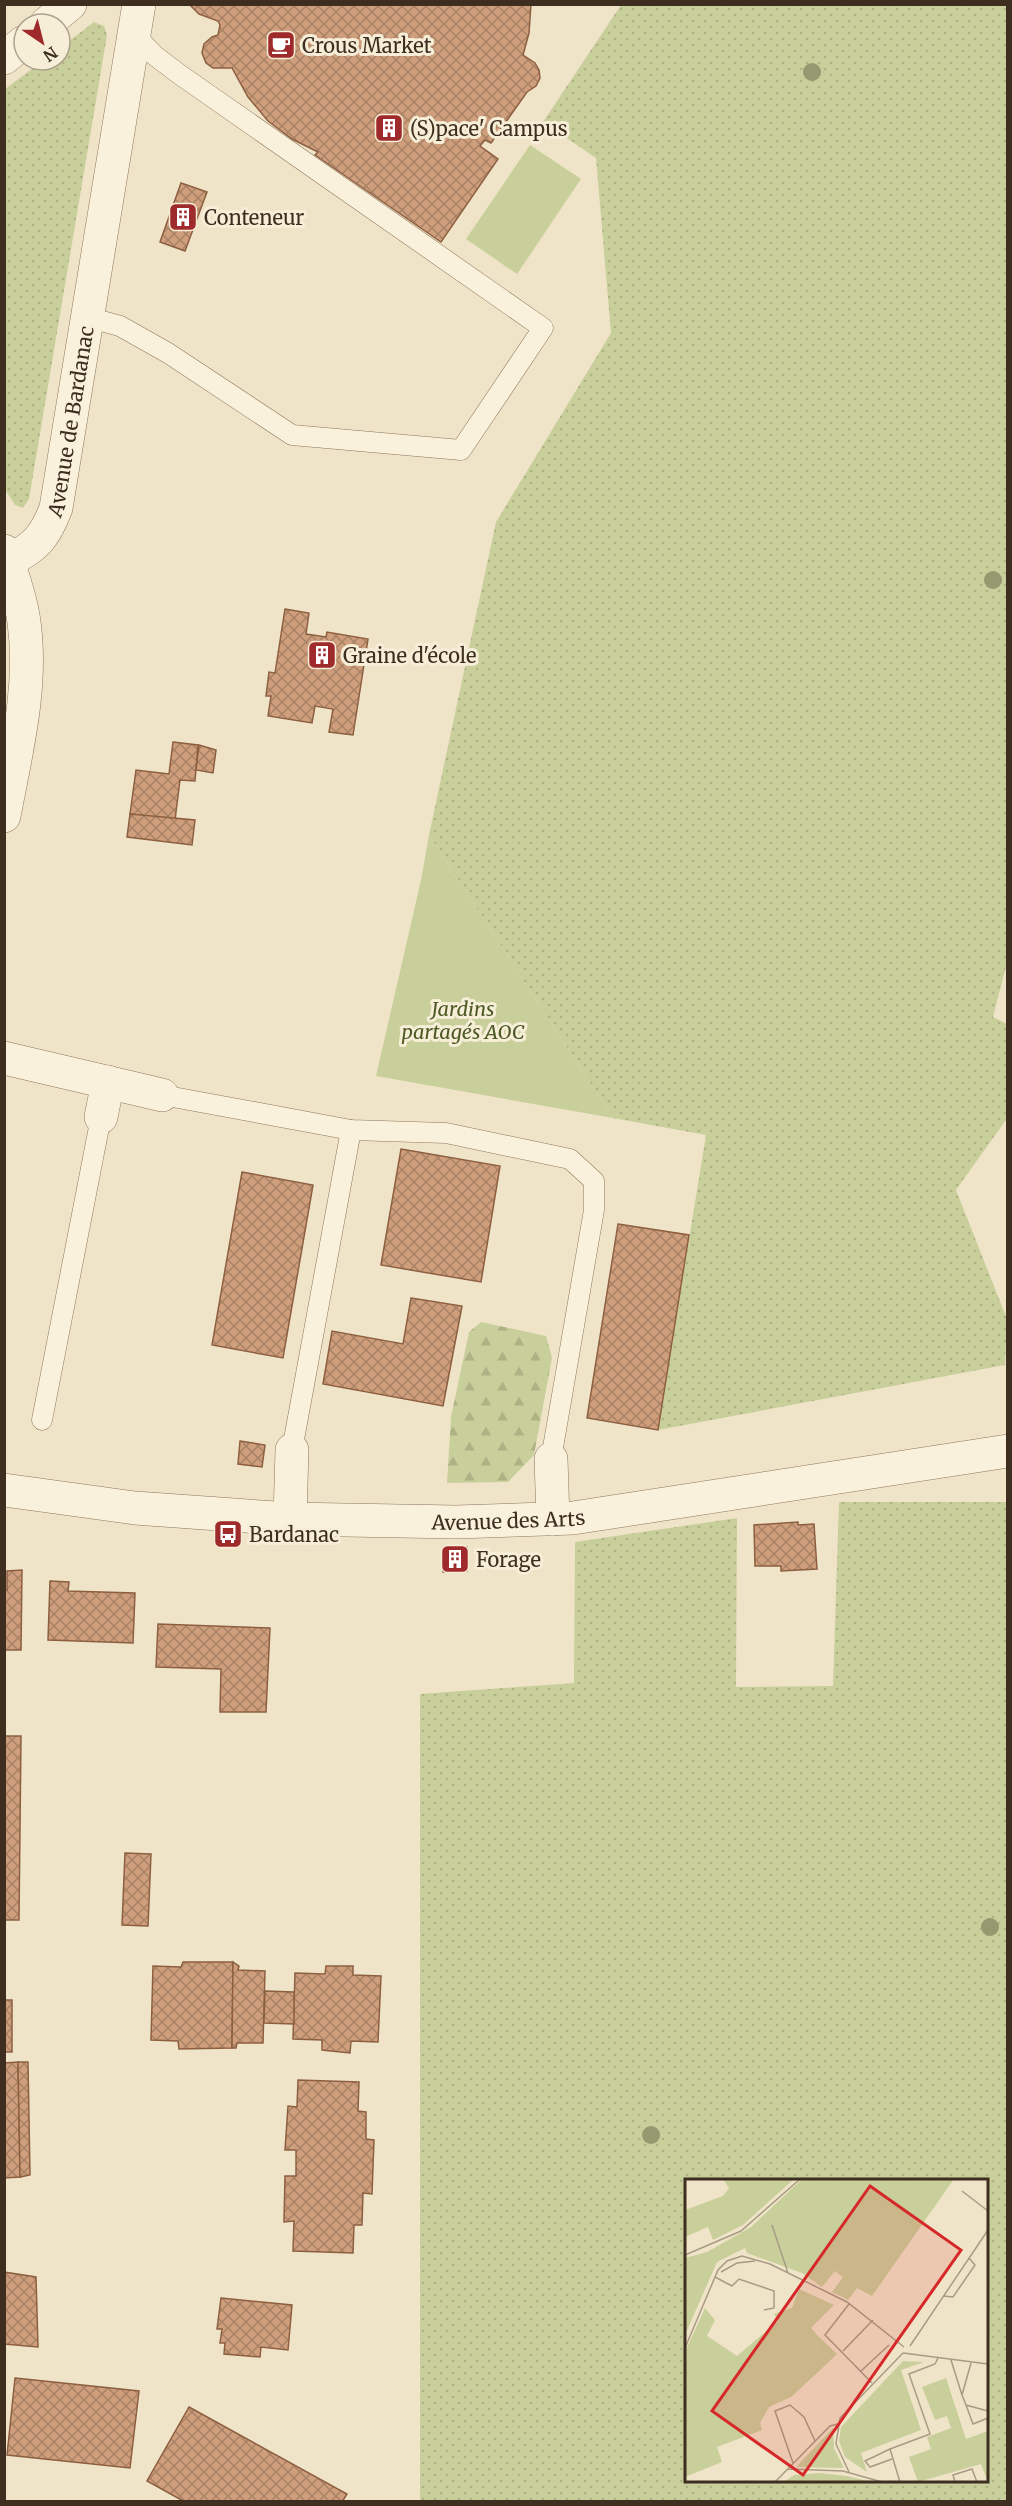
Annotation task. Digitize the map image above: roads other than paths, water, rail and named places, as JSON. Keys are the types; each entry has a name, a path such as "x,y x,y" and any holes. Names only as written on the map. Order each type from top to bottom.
{"street":[{"name":"Avenue de Bardanac","path":"4,816 26,693 27,652 24,621 6,556 31,549 47,530 56,508 137,19"},
{"path":"4,1058 162,1095"},
{"path":"101,1117 108,1082"},
{"path":"290,1519 292,1450"},
{"name":"Avenue des Arts","path":"4,1490 135,1508 290,1519 456,1521 553,1519 1008,1451"},
{"path":"551,1459 553,1519"}],"lane":[{"path":"87,317 120,326 168,353 292,435 461,450 543,328 154,55 137,19"},
{"path":"162,1095 351,1130 446,1133 570,1159 594,1181 594,1210 551,1459"},
{"path":"42,1420 101,1117"},
{"path":"292,1450 351,1130"}],"place":[{"name":"Crous Market","path":"281,45"},
{"name":"(S)pace' Campus","path":"389,128"},
{"name":"Conteneur","path":"183,217"},
{"name":"Graine d'école","path":"322,655"},
{"name":"Bardanac","path":"228,1534"},
{"name":"Forage","path":"455,1559"}],"park label":[{"name":"Jardins partagés AOC","path":"463,1020"}]}
